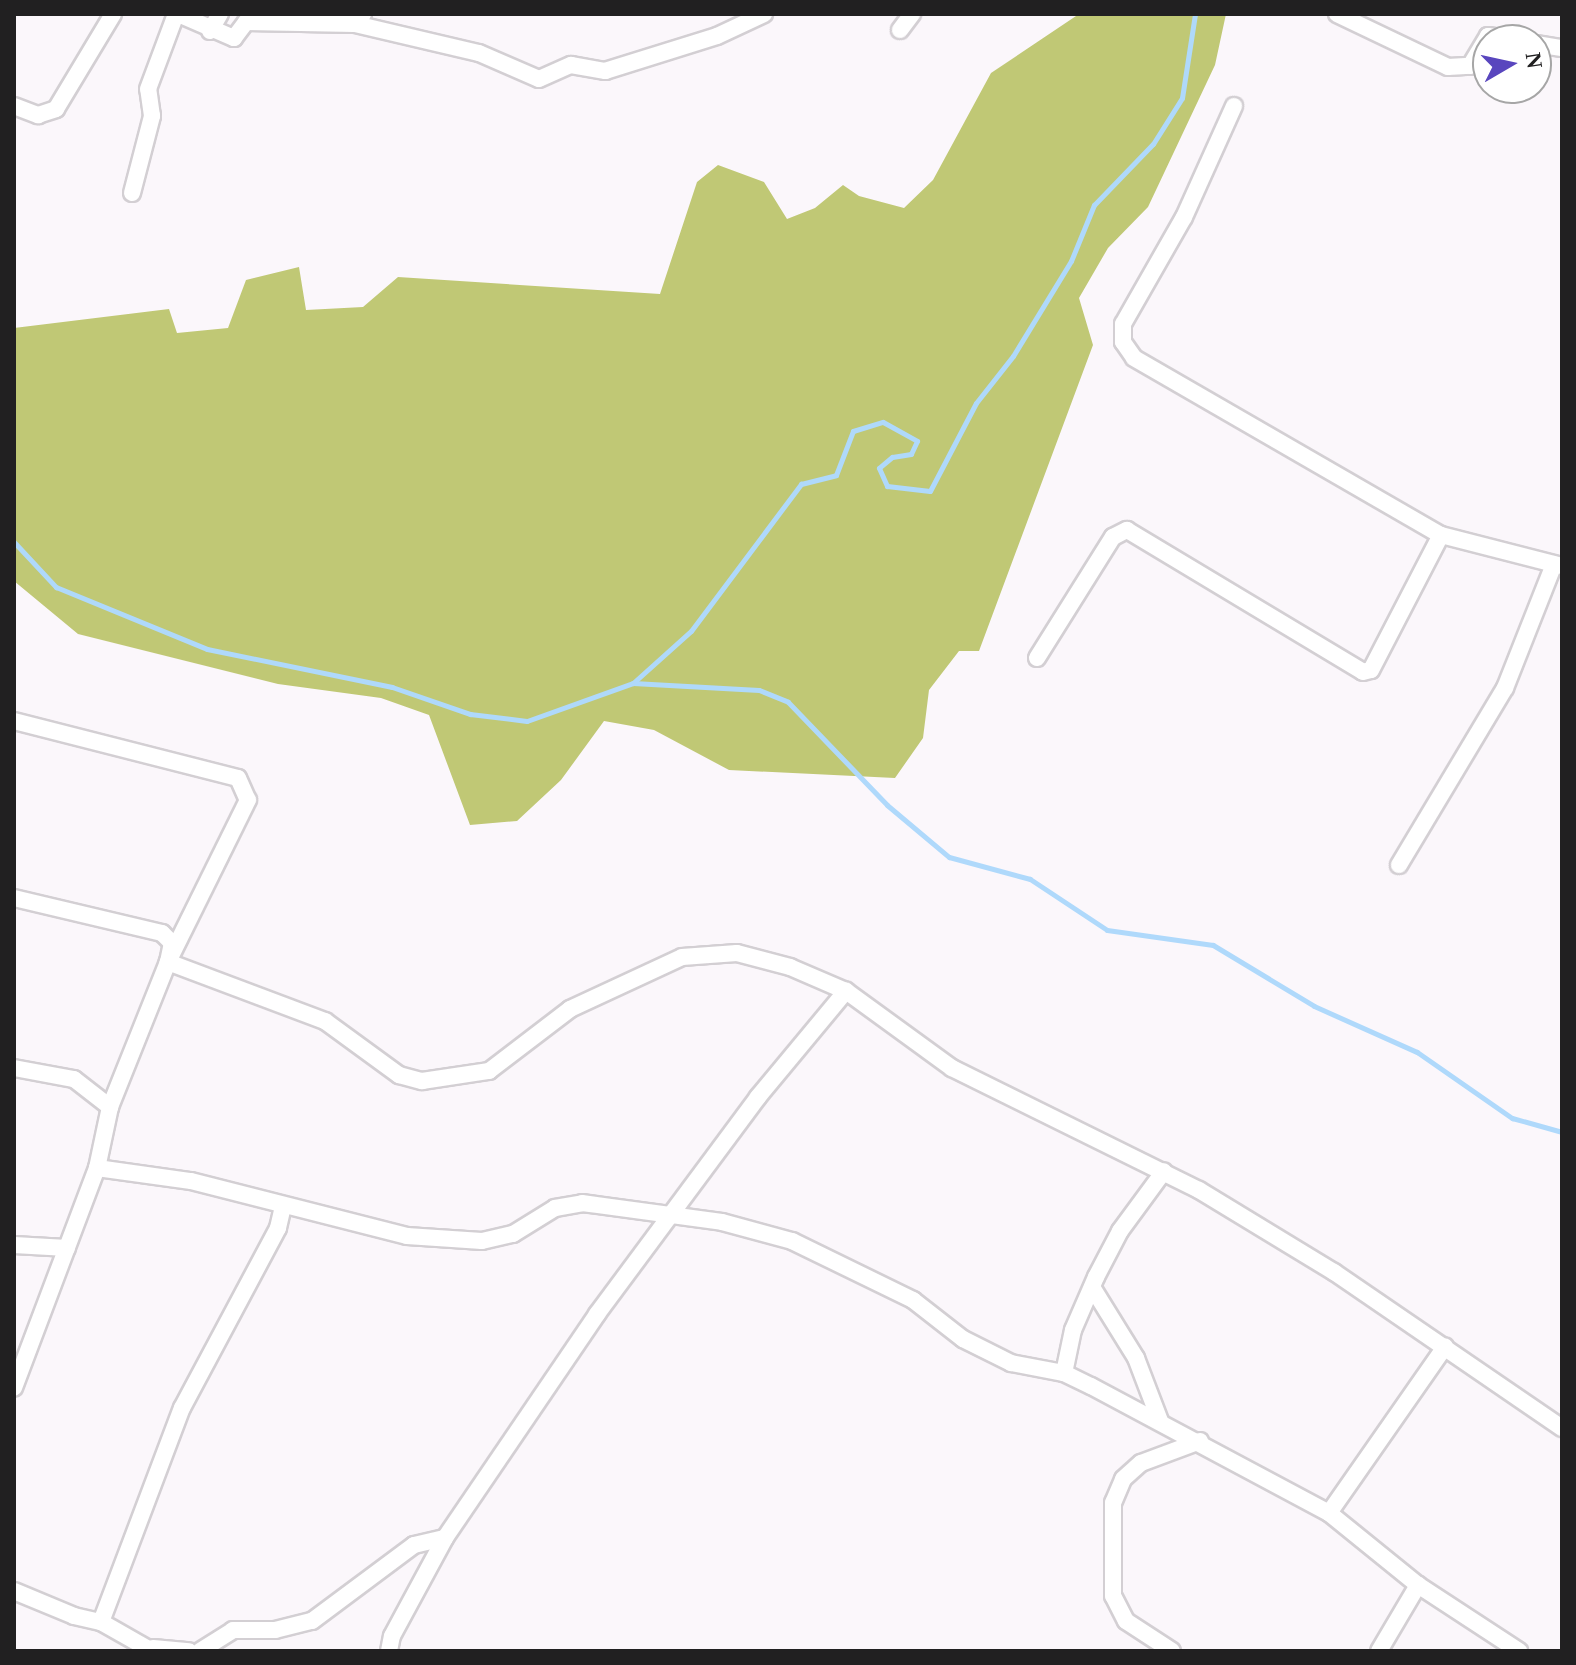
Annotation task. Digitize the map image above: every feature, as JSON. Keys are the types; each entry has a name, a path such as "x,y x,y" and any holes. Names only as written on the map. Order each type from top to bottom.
{"street":[{"path":"14,106 38,115 56,109 113,14"},
{"path":"132,193 152,116 148,89 177,14 210,31 234,38 246,22 355,17 479,53 539,79 571,65 605,71 717,36 764,14"},
{"path":"210,31 220,14"},
{"path":"900,30 912,14"},
{"path":"1337,14 1448,67 1470,66 1472,63"},
{"path":"1234,106 1184,217 1123,324 1123,342 1134,358 1441,535 1558,565 1505,688 1399,865"},
{"path":"1037,658 1113,537 1127,530 1363,672 1371,670 1441,535"},
{"path":"14,721 159,754 238,778 246,787 248,800 168,962 110,1107 97,1168 14,1388"},
{"path":"14,898 162,933 172,943 168,962"},
{"path":"168,962 325,1021 399,1075 422,1081 489,1071 570,1009 682,957 737,953 790,967 846,991 952,1068 1164,1171 1334,1272 1562,1428"},
{"path":"389,1651 392,1636 445,1538 542,1402 597,1314 672,1217 758,1097 846,991"},
{"path":"14,1068 74,1079 110,1107"},
{"path":"97,1168 191,1181 283,1207 407,1236 482,1241 513,1234 555,1208 582,1203 722,1222 792,1241 913,1300 963,1339 1011,1363 1064,1373 1200,1441 1329,1513 1495,1644 1519,1651"},
{"path":"1064,1373 1073,1330 1092,1287 1120,1231 1164,1171"},
{"path":"101,1622 182,1408 278,1228 283,1207"},
{"path":"14,1245 67,1248"},
{"path":"1092,1287 1136,1358 1160,1421"},
{"path":"1329,1513 1445,1347"},
{"path":"1172,1651 1126,1621 1113,1596 1113,1503 1123,1479 1141,1463 1200,1441"},
{"path":"200,1651 233,1630 275,1630 312,1621 414,1545 445,1538"},
{"path":"1379,1651 1418,1585"},
{"path":"14,1591 101,1622 153,1649 189,1651"}],"green space":[{"path":"1079,14 1226,14 1215,65 1148,207 1108,248 1079,298 1093,345 979,651 959,651 929,690 923,738 895,778 729,770 654,730 604,721 561,780 517,821 470,825 429,715 381,698 278,684 78,634 14,581 14,328 169,309 177,333 228,328 246,280 299,267 306,310 363,307 398,277 660,294 697,182 718,165 764,182 787,219 815,208 843,185 859,196 904,208 933,180 991,73"}],"waterway":[{"path":"633,683 691,631 801,484 836,475 853,431 883,422 917,441 911,454 892,457 879,468 887,486 930,491 976,403 1013,356 1071,261 1094,205 1153,144 1182,98 1195,14"},
{"path":"14,542 56,587 207,649 392,687 470,714 527,721 633,683 759,690 788,702 887,805 949,857 1030,879 1107,930 1213,945 1314,1006 1417,1052 1512,1118 1562,1132"}]}
